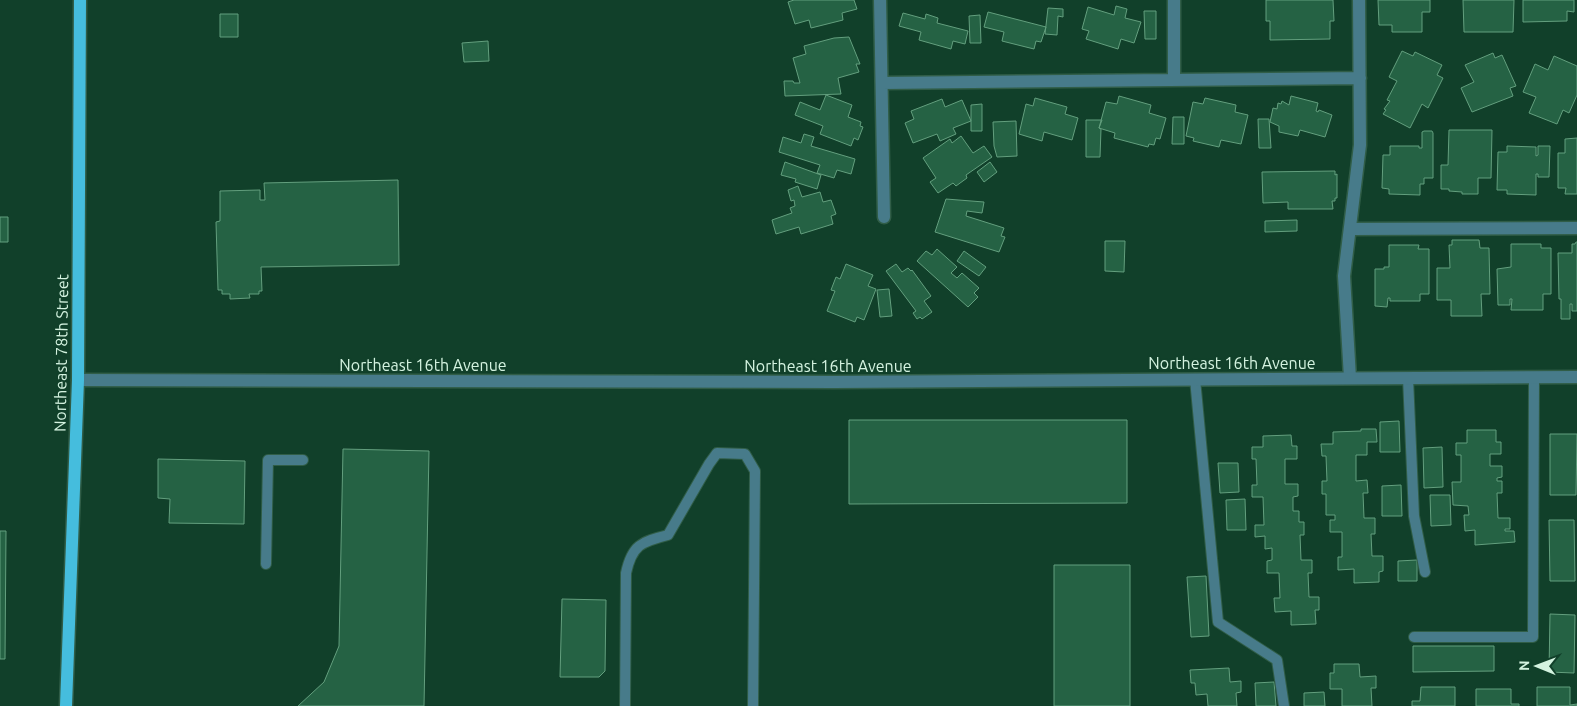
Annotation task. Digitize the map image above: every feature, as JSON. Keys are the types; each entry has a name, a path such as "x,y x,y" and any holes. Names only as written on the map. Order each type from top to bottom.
{"main road":[{"name":"Northeast 78th Street","path":"66,706 78,380 80,0"}],"street":[{"path":"880,0 884,217"},
{"path":"1174,0 1174,80"},
{"path":"1350,378 1344,276 1360,145 1359,0"},
{"path":"882,83 1360,78"},
{"path":"1351,229 1577,228"},
{"name":"Northeast 16th Avenue","path":"78,380 834,382 1577,377"}],"lane":[{"path":"1414,637 1533,637 1534,377"},
{"path":"1408,378 1414,516 1425,572"},
{"path":"1195,379 1218,622 1277,660 1284,706"},
{"path":"622,705 626,573 630,558 637,546 668,535 717,453 732,452 745,454 755,471 754,706"},
{"path":"266,564 268,460 303,460"}],"building":[{"path":"794,0 854,0 857,9 842,13 843,20 811,28 809,20 795,24 788,2"},
{"path":"1266,0 1333,0 1334,21 1330,21 1330,39 1270,40 1270,21 1266,21"},
{"path":"1378,0 1430,0 1430,12 1422,12 1422,32 1392,32 1392,25 1379,25"},
{"path":"1463,0 1514,0 1513,32 1464,32"},
{"path":"1523,0 1574,0 1574,12 1567,11 1567,21 1523,22"},
{"path":"1116,6 1127,9 1125,18 1141,22 1134,43 1121,39 1118,49 1086,39 1089,31 1082,29 1088,7 1114,15"},
{"path":"1048,8 1063,9 1063,17 1058,16 1057,35 1045,34"},
{"path":"1144,11 1156,11 1156,39 1145,39"},
{"path":"988,12 1046,27 1041,42 1036,41 1034,49 1002,41 1004,32 984,27"},
{"path":"903,13 925,19 926,14 938,18 937,23 968,31 965,44 953,41 951,49 919,40 921,32 899,26"},
{"path":"220,14 238,14 238,37 220,37"},
{"path":"980,15 981,43 970,43 969,16"},
{"path":"849,37 860,64 856,64 859,72 838,78 841,94 785,96 784,81 800,83 793,58 806,54 804,46 834,38"},
{"path":"488,41 489,61 464,62 462,43"},
{"path":"1402,51 1413,56 1415,52 1442,65 1437,75 1443,78 1428,108 1422,104 1410,128 1383,114 1390,101 1387,100 1397,81 1389,77"},
{"path":"1493,53 1495,58 1502,55 1516,86 1510,88 1513,96 1472,112 1461,88 1474,82 1465,65"},
{"path":"1554,56 1577,66 1577,95 1569,113 1563,110 1557,124 1529,113 1536,97 1523,92 1535,64 1548,70"},
{"path":"826,95 852,105 848,117 861,122 860,126 863,127 858,140 854,138 851,146 820,134 823,126 795,115 800,102 820,110"},
{"path":"1119,96 1151,105 1149,113 1166,118 1160,139 1156,138 1154,145 1149,144 1148,147 1114,138 1115,133 1099,128 1106,102 1117,104"},
{"path":"1291,96 1318,103 1316,111 1318,112 1319,110 1332,115 1325,137 1300,130 1298,136 1279,132 1279,126 1270,122 1273,108 1277,109 1278,103 1281,104 1282,101 1289,105"},
{"path":"1035,98 1067,107 1065,114 1078,118 1072,140 1044,132 1042,141 1019,134 1026,104 1033,106"},
{"path":"1205,98 1236,105 1235,112 1248,115 1241,144 1221,140 1219,147 1193,141 1194,138 1186,136 1193,102 1203,104"},
{"path":"942,99 945,107 962,100 971,121 953,128 956,134 940,141 937,134 913,143 905,123 914,119 911,111"},
{"path":"982,104 982,131 971,131 971,105"},
{"path":"1173,117 1184,117 1184,144 1172,144"},
{"path":"1258,119 1269,119 1271,148 1259,148"},
{"path":"1086,120 1102,120 1099,128 1101,129 1100,157 1086,157"},
{"path":"1016,121 1017,156 997,157 994,146 993,122"},
{"path":"1449,130 1492,130 1491,178 1478,178 1478,194 1462,194 1462,192 1441,189 1441,165 1448,165"},
{"path":"1432,131 1433,133 1433,178 1424,178 1424,184 1420,184 1420,195 1389,194 1389,189 1382,188 1383,155 1390,155 1390,146 1419,146 1419,148 1422,148 1422,132"},
{"path":"804,134 814,137 811,146 855,159 851,174 837,170 834,178 817,173 820,165 779,152 783,137 801,143"},
{"path":"961,136 973,153 984,146 992,157 966,175 967,178 956,186 953,183 938,193 930,182 936,178 923,158 950,139 952,143"},
{"path":"1577,138 1577,194 1565,194 1566,188 1558,188 1558,153 1565,153 1565,139"},
{"path":"1507,146 1536,147 1536,156 1538,155 1538,146 1550,146 1549,177 1538,177 1538,174 1536,174 1536,195 1507,194 1507,190 1497,190 1498,152 1507,152"},
{"path":"785,162 821,175 817,189 795,182 796,179 781,175"},
{"path":"990,162 997,172 984,182 977,172"},
{"path":"1335,171 1335,175 1337,174 1337,198 1335,198 1335,201 1332,201 1333,209 1288,209 1288,202 1263,203 1262,172"},
{"path":"398,180 399,265 261,267 262,291 259,291 259,294 249,294 250,298 230,299 230,294 222,294 222,290 218,290 216,222 220,221 220,191 260,190 260,200 265,200 264,183"},
{"path":"798,186 802,197 820,192 823,202 831,200 836,214 831,216 833,224 801,234 799,227 776,234 772,220 792,213 790,208 795,206 794,200 791,201 788,190"},
{"path":"946,199 984,202 982,213 967,211 966,216 1004,228 1001,236 1005,237 999,252 935,232"},
{"path":"0,217 8,217 8,242 0,242"},
{"path":"1297,220 1297,231 1265,232 1265,221"},
{"path":"1452,240 1479,240 1480,248 1489,248 1490,294 1481,294 1482,316 1451,316 1451,300 1437,300 1437,268 1450,268 1449,245 1452,245"},
{"path":"1105,241 1125,241 1124,272 1105,271"},
{"path":"1576,242 1577,311 1572,311 1572,304 1570,304 1570,319 1561,319 1558,253 1572,253 1572,244"},
{"path":"1511,244 1541,244 1541,248 1551,248 1551,294 1543,294 1543,310 1511,310 1512,299 1510,299 1510,305 1498,305 1497,269 1511,267"},
{"path":"1389,245 1419,245 1418,249 1429,249 1429,294 1420,294 1420,301 1390,301 1390,298 1388,298 1387,307 1375,306 1375,269 1389,267"},
{"path":"937,249 957,267 951,273 957,278 962,273 979,288 974,293 978,297 968,307 917,261 926,251 932,255"},
{"path":"964,251 986,267 979,276 957,261"},
{"path":"846,264 873,275 868,286 876,289 864,320 857,317 855,322 827,311 835,291 831,290 836,277 840,279"},
{"path":"896,264 902,272 908,268 912,270 931,296 924,301 932,312 922,319 920,317 917,319 913,313 916,311 886,271"},
{"path":"889,289 892,316 880,317 877,290"},
{"path":"849,420 1127,420 1127,503 849,504"},
{"path":"1399,421 1400,452 1380,452 1380,422"},
{"path":"1361,429 1376,429 1377,442 1367,442 1367,455 1356,455 1356,481 1367,480 1368,493 1363,493 1364,518 1375,518 1375,534 1371,534 1372,556 1383,556 1383,571 1379,572 1379,582 1354,583 1354,569 1338,570 1338,557 1342,557 1342,532 1330,532 1330,520 1335,520 1335,515 1326,515 1326,494 1322,494 1322,481 1327,481 1326,456 1322,456 1321,444 1333,444 1333,432 1361,431"},
{"path":"1467,430 1496,430 1496,442 1501,442 1501,454 1490,454 1490,466 1502,466 1502,477 1497,478 1497,481 1502,481 1502,493 1497,493 1498,518 1510,518 1510,529 1505,529 1505,531 1514,531 1515,542 1475,545 1475,530 1465,531 1464,515 1469,515 1468,506 1453,505 1452,482 1461,482 1461,455 1456,455 1456,443 1467,443"},
{"path":"1550,434 1577,434 1576,495 1550,495"},
{"path":"1291,435 1292,446 1297,446 1297,459 1285,459 1285,484 1298,484 1298,496 1293,497 1293,511 1299,511 1299,522 1304,522 1304,535 1300,535 1301,560 1312,560 1312,573 1308,573 1309,597 1319,597 1319,610 1315,610 1316,624 1291,625 1291,611 1275,612 1274,598 1280,598 1279,573 1267,573 1267,561 1272,560 1272,548 1265,549 1265,536 1255,537 1255,525 1264,525 1263,497 1252,497 1252,485 1257,485 1256,459 1252,459 1252,447 1263,447 1263,436"},
{"path":"1442,447 1443,487 1424,488 1423,448"},
{"path":"343,449 429,451 424,706 298,706 324,682 339,646"},
{"path":"158,459 245,461 244,524 169,523 170,499 158,498"},
{"path":"1218,463 1238,463 1239,492 1220,493"},
{"path":"1401,485 1402,516 1382,516 1382,486"},
{"path":"1430,495 1450,495 1451,525 1431,526"},
{"path":"1245,499 1246,530 1227,530 1226,500"},
{"path":"1549,520 1574,520 1575,581 1550,581"},
{"path":"0,531 6,531 5,659 0,659"},
{"path":"1417,560 1417,581 1398,581 1398,561"},
{"path":"1054,565 1130,565 1130,706 1054,706"},
{"path":"1206,576 1209,636 1191,637 1187,577"},
{"path":"562,599 606,600 605,671 599,677 560,677"},
{"path":"1550,614 1575,615 1574,673 1549,672"},
{"path":"1413,646 1494,646 1494,671 1413,672"},
{"path":"1334,664 1359,664 1360,677 1376,676 1376,688 1371,688 1372,706 1342,706 1342,689 1330,689 1330,673 1334,673"},
{"path":"1229,668 1230,682 1241,681 1241,692 1236,693 1237,706 1208,706 1207,694 1196,695 1195,683 1191,683 1190,670"},
{"path":"1274,682 1276,706 1256,706 1255,683"},
{"path":"1421,687 1455,687 1455,706 1412,706 1412,701 1420,701"},
{"path":"1537,687 1570,687 1570,705 1577,704 1577,706 1537,706"},
{"path":"1476,689 1511,689 1511,704 1519,704 1519,706 1476,706"},
{"path":"1324,692 1325,706 1304,706 1304,693"}]}
